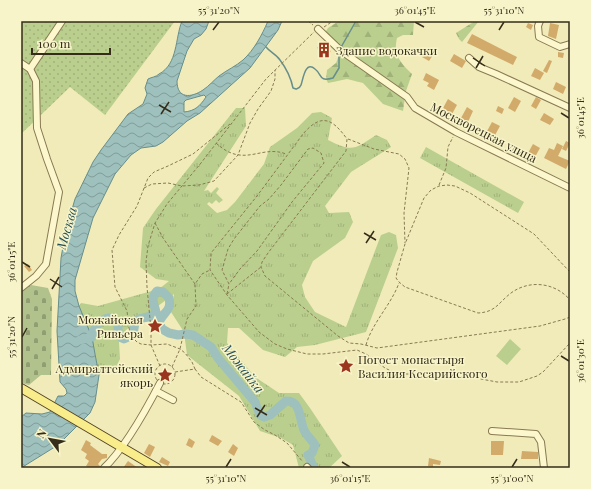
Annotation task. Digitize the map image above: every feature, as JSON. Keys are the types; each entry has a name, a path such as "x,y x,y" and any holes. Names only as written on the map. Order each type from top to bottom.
{"main road":[{"path":"21,388 157,468"}],"street":[{"path":"30,69 62,21"},
{"path":"540,21 538,26 539,37 560,47 570,44"},
{"name":"Москворецкая улица","path":"318,29 340,50 407,97 415,108 456,132 570,188"},
{"path":"469,58 479,67 570,108"},
{"path":"21,63 30,69 36,82 37,128 46,159 59,192 46,264 36,276 21,288"},
{"path":"104,468 113,460 160,384"},
{"path":"156,391 173,400"},
{"path":"492,431 536,434 541,442 544,468"}],"path":[{"path":"308,21 318,29"},
{"path":"160,366 151,345 146,262 148,246 155,223 167,204 275,70 304,40 318,29 333,21"},
{"path":"144,189 152,184 168,183 182,186 199,185 214,181 238,155 250,123 271,91 275,78 275,70"},
{"path":"405,244 404,213 409,168 405,159 399,154 374,149 346,138 334,124 327,121 318,121 311,124 287,154 257,196 211,253 210,270 227,295 259,332 275,344 307,354 323,354 350,350 361,351 393,372 465,376 497,382 519,382 537,376 543,372 570,343"},
{"path":"233,122 193,154 154,172 148,178 137,206 113,245 111,253 115,288 127,311 131,336 136,342 151,345 167,344 185,352 201,377 240,402 254,422 286,443 307,468"},
{"path":"439,186 446,168 448,147 456,132"},
{"path":"227,295 261,267 262,262 268,253 344,155 346,151 346,138"},
{"path":"216,143 223,150 238,155 247,156 280,152 287,154"},
{"path":"227,295 229,284 240,269 257,251 292,202 324,162 321,153 312,148 308,149 269,199 260,206 228,249 222,270 229,284"},
{"path":"570,272 534,234 470,193 456,186 439,186 431,190 424,198 405,244 396,272 396,278 399,282 412,290 478,313 488,313 512,292 525,286 537,284 548,285 562,292 570,300"},
{"path":"155,223 163,238 195,284 196,306 187,319 180,349 172,367"},
{"path":"261,267 266,276 349,344 366,345 377,348 410,344 540,326 565,320 570,317"},
{"path":"195,284 202,274 210,270"},
{"path":"366,345 371,333 392,299 399,282"},
{"path":"167,364 172,367 175,372 175,378 166,384 160,384 156,380 155,374 157,369 160,366 167,364"},
{"path":"175,372 195,369"}],"green space":[{"path":"21,21 175,21 105,115 70,87 21,134"},
{"path":"339,21 414,21 413,35 403,35 397,38 396,44 398,58 412,74 406,91 403,111 383,104 363,83 347,79 328,83 326,79 327,70 336,63 339,55 322,37 328,28"},
{"path":"475,21 479,21 462,42 456,33"},
{"path":"236,108 245,108 246,126 204,191 208,190 211,193 217,187 219,189 216,193 223,200 219,203 216,200 212,204 209,202 207,204 217,213 227,210 235,202 264,164 270,147 297,128 312,113 321,112 332,118 328,140 336,144 353,148 363,144 376,135 387,140 391,147 351,172 325,206 329,213 349,212 353,222 345,238 313,261 302,285 305,297 315,312 346,327 381,235 389,232 396,235 398,248 366,332 315,345 297,347 285,357 263,350 239,328 228,328 227,343 255,377 279,393 299,393 310,408 342,456 329,468 299,468 293,445 281,438 260,431 239,396 187,355 184,332 171,312 174,294 126,330 119,342 120,359 116,367 99,375 95,354 79,306 81,303 98,306 159,289 169,281 156,279 140,267 143,228 156,209"},
{"path":"426,147 524,202 518,213 420,158"},
{"path":"31,285 48,288 52,299 51,375 41,375 29,385 21,382 21,292"},
{"path":"510,339 521,349 507,365 496,356"}],"water":[{"path":"182,21 209,21 206,29 201,35 194,39 187,51 177,81 179,91 182,94 190,95 203,90 219,76 243,60 251,52 268,21 282,21 278,30 250,68 200,113 187,121 163,142 156,146 141,148 131,155 115,174 93,218 75,280 75,291 79,306 92,337 99,375 95,402 90,413 58,445 21,468 21,417 26,413 42,414 50,412 58,396 64,396 67,393 66,389 60,382 57,331 61,258 66,230 75,199 93,162 101,150 128,114 143,104 147,94 145,88 148,79 158,75 170,64","holes":["204,95 206,97 197,108 184,112 184,102 186,100"]}],"building":[{"path":"528,23 533,25 531,30 526,27"},
{"path":"550,23 559,25 556,39 548,36"},
{"path":"472,34 517,57 513,65 467,43"},
{"name":"Здание водокачки","path":"320,44 331,51 327,57 324,54 325,53 317,48"},
{"path":"425,51 433,55 429,61 422,57"},
{"path":"558,52 564,53 563,58 558,57"},
{"path":"454,54 466,61 462,68 450,61"},
{"path":"549,60 552,61 547,73 543,71"},
{"path":"535,68 544,73 540,80 531,76"},
{"path":"426,73 439,80 434,90 427,86 429,83 423,80"},
{"path":"556,82 566,87 563,94 553,89"},
{"path":"514,97 521,101 515,112 508,108"},
{"path":"536,97 541,100 536,109 531,106"},
{"path":"448,99 457,105 452,114 443,108"},
{"path":"498,106 504,109 502,114 496,111"},
{"path":"467,107 473,111 468,122 461,118"},
{"path":"544,113 554,119 550,125 540,120"},
{"path":"492,122 500,126 494,137 486,133"},
{"path":"566,141 570,143 566,151 562,149"},
{"path":"557,143 563,146 558,156 570,161 566,169 544,158 549,148 554,150"},
{"path":"533,144 540,148 535,157 528,153"},
{"path":"28,264 32,270 29,272 24,266"},
{"path":"212,435 222,441 218,446 209,441"},
{"path":"189,438 195,442 192,448 186,445"},
{"path":"86,440 102,454 107,454 107,458 102,459 98,464 100,468 89,468 86,466 89,461 85,458 87,454 81,450"},
{"path":"491,441 504,441 503,455 491,455"},
{"path":"149,444 155,447 150,457 144,453"},
{"path":"233,444 238,448 234,456 228,452"},
{"path":"522,451 538,452 538,459 521,459"},
{"path":"162,457 170,462 168,466 159,462"},
{"path":"429,458 441,461 440,465 433,464 433,467 428,466"},
{"path":"128,461 138,468 123,468"}],"waterway":[{"path":"340,49 356,21"},
{"path":"266,47 280,60 288,73 293,88 296,89 300,87 305,72 309,67 315,69 321,77 325,79 333,78 339,68 339,52"},
{"name":"Можайка","path":"80,340 92,337 98,325 103,320 109,318 118,324 118,334 122,338 124,339 133,335 135,322 137,320 149,317 156,312 153,301 154,296 157,291 163,292 169,298 170,302 159,322 162,329 169,333 178,335 193,335 211,347 218,358 255,402 260,415 264,417 270,415 286,401 295,404 299,412 303,428 315,445 312,453 308,455 313,466 311,468"}],"place":[{"name":"Здание водокачки","path":"324,50"},
{"name":"Можайская Ривьера","path":"155,326"},
{"name":"Погост монастыря Василия Кесарийского","path":"346,366"},
{"name":"Адмиралтейский якорь","path":"165,375"}],"water label":[{"name":"Москва","path":"66,228"}]}
